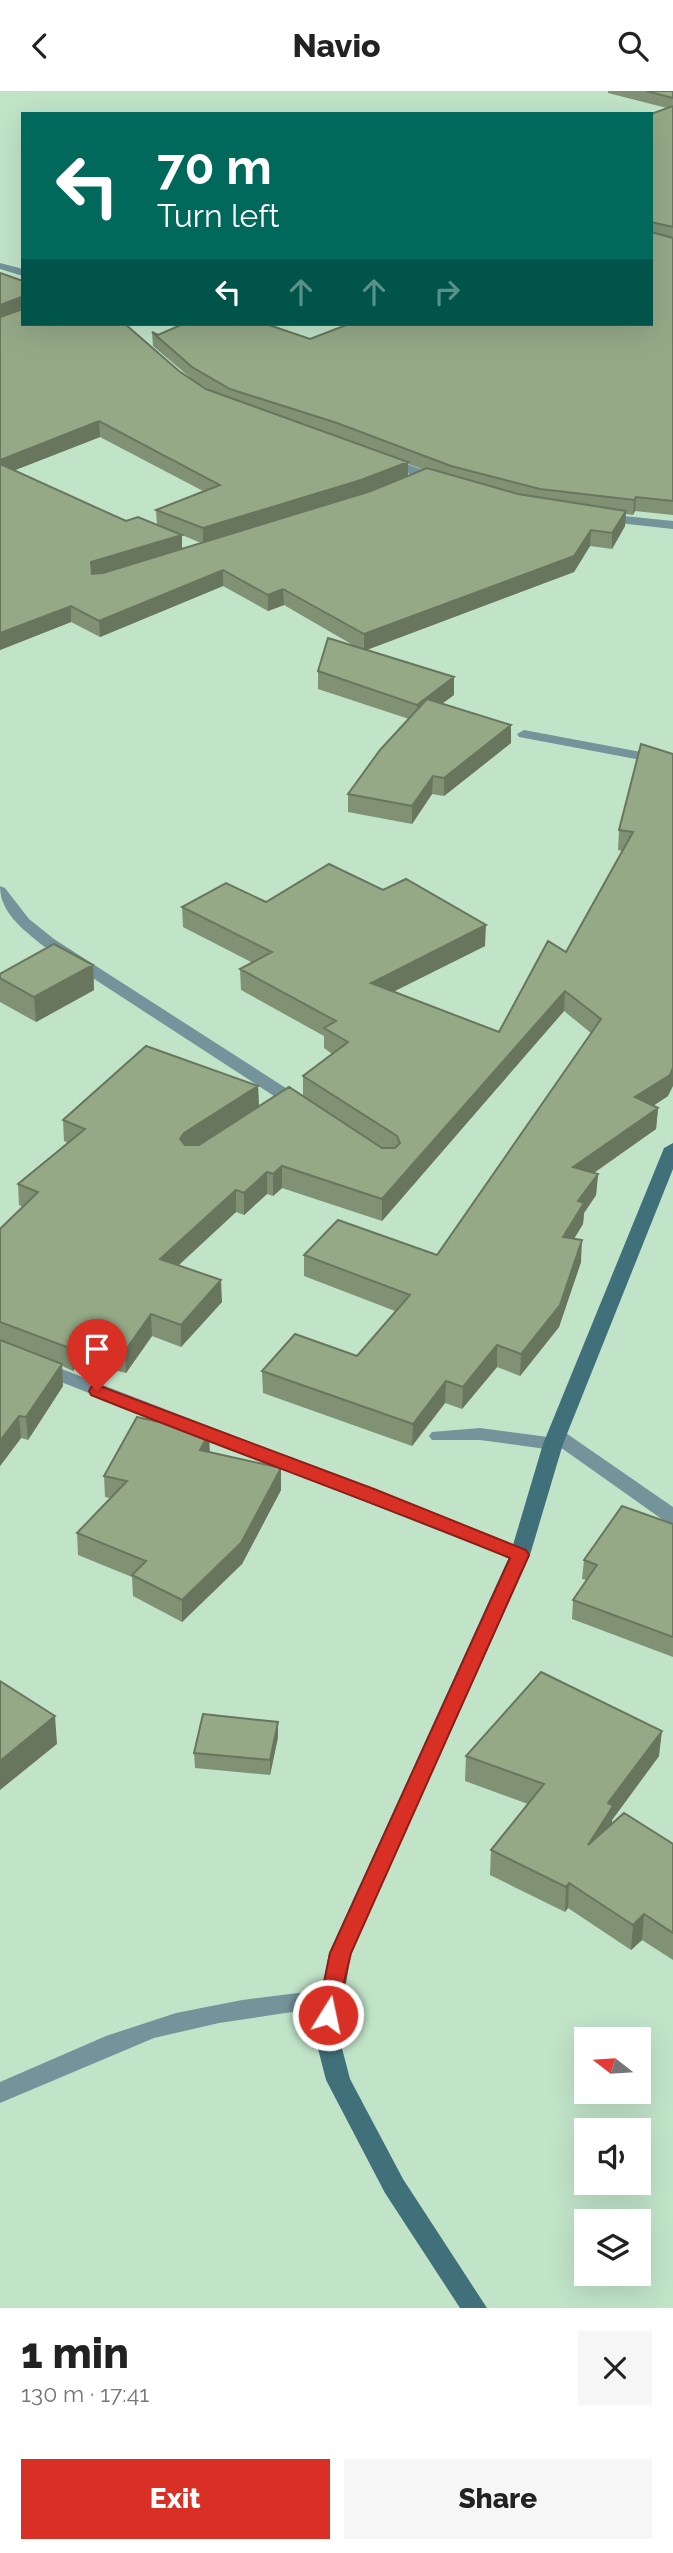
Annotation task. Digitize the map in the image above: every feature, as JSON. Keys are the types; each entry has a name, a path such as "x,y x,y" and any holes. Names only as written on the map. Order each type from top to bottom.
{"main road":[{"path":"474,2308 394,2186 338,2080 326,2033 330,1998 340,1953 520,1555 555,1440 673,1148"}],"street":[{"path":"0,266 21,272"},
{"path":"367,454 449,484"},
{"path":"403,486 428,476"},
{"path":"596,517 673,525"},
{"path":"524,734 673,762"},
{"path":"0,891 24,922 48,942 311,1113"},
{"path":"267,1112 289,1098"},
{"path":"0,1351 195,1430 313,1472 520,1555"},
{"path":"439,1436 480,1434 555,1440 673,1517"},
{"path":"0,2093 155,2028 204,2016 330,1998"}],"building":[{"path":"646,91 673,91 673,98"},
{"path":"673,106 673,227 653,222 653,113"},
{"path":"653,233 673,238 673,501 636,497 634,500 540,489 451,466 337,423 230,389 192,367 152,332 158,335 178,326 272,326 310,339 344,326 653,326"},
{"path":"0,273 21,280 21,297 0,305"},
{"path":"21,310 21,326 127,326 179,371 206,389 408,462 361,480 203,528 156,510 220,485 99,421 0,460 0,317"},
{"path":"0,464 126,521 138,517 182,535 91,562 92,574 103,573 371,491 427,468 518,494 626,511 612,533 591,530 574,556 364,634 283,589 268,595 223,570 99,621 71,606 0,633"},
{"path":"328,638 454,677 417,705 318,671"},
{"path":"427,699 511,725 444,778 433,776 412,806 348,794 380,750"},
{"path":"641,744 673,754 673,1068 670,1075 635,1097 658,1108 573,1167 598,1174 578,1201 584,1203 563,1237 582,1240 560,1305 521,1354 497,1345 463,1387 446,1381 413,1424 262,1371 295,1334 357,1356 410,1295 304,1255 338,1220 437,1255 601,1019 565,991 382,1199 282,1166 273,1174 267,1172 244,1193 236,1190 160,1259 221,1280 181,1325 151,1314 125,1351 78,1339 72,1349 0,1322 0,1229 38,1192 18,1184 85,1129 63,1120 146,1046 258,1086 184,1133 180,1139 185,1145 199,1145 289,1087 382,1148 395,1148 400,1143 397,1136 303,1076 348,1042 324,1028 336,1021 240,969 272,952 182,907 226,883 266,902 329,864 383,890 406,879 486,925 371,983 499,1032 548,941 566,952 633,832 619,830"},
{"path":"54,944 93,965 34,997 0,978 0,974"},
{"path":"0,1340 62,1364 26,1417 19,1416 0,1441"},
{"path":"137,1417 209,1433 200,1450 281,1468 241,1543 182,1600 132,1575 146,1561 77,1533 127,1481 104,1476"},
{"path":"622,1506 673,1524 673,1637 573,1600 597,1565 584,1560"},
{"path":"541,1672 662,1731 608,1803 613,1806 588,1845 624,1813 673,1844 673,1933 644,1914 633,1925 569,1883 566,1887 491,1850 544,1784 466,1756"},
{"path":"0,1681 55,1716 0,1761"},
{"path":"203,1714 278,1722 270,1760 194,1753"}],"route":[{"path":"97,1391 368,1493 520,1555 340,1953 328,2015"}]}
